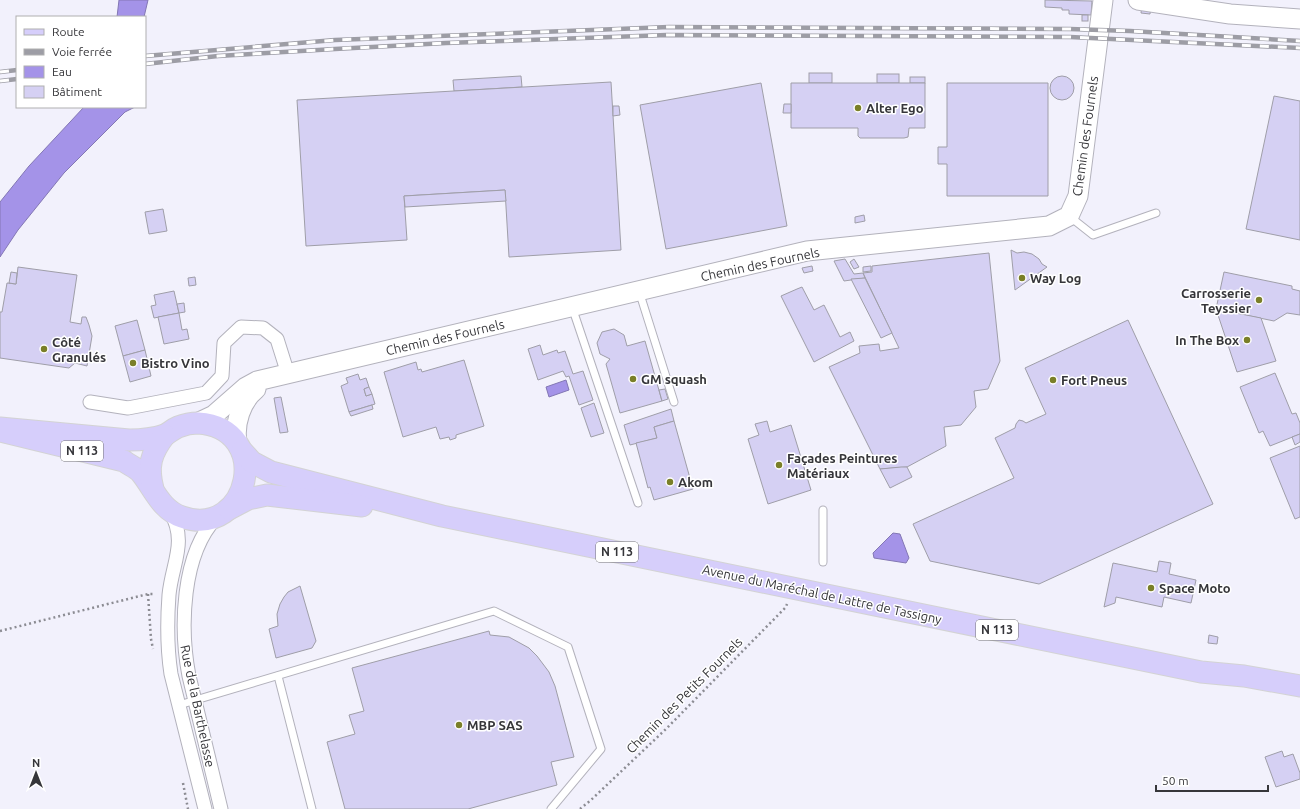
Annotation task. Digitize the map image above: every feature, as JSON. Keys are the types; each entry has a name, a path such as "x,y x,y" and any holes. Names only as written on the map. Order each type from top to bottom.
{"main road":[{"path":"197,423 212,425 226,432 239,447 246,465 245,480 239,495 224,512 208,519 181,517 170,511 160,502 153,490 150,477 150,463 156,446 166,435 178,427 197,423"},
{"name":"N 113","path":"0,428 129,440 146,440 166,435"},
{"name":"N 113","path":"0,431 124,461 140,472 153,490"},
{"name":"Avenue du Maréchal de Lattre de Tassigny","path":"239,447 252,462 272,472 442,516 1201,672 1244,676 1300,686"},
{"name":"Avenue du Maréchal de Lattre de Tassigny","path":"224,512 248,499 267,495 442,516"},
{"name":"Avenue du Maréchal de Lattre de Tassigny","path":"1201,672 1234,686 1300,698"}],"street":[{"name":"Chemin des Fournels","path":"197,423 214,415 246,387 257,381 807,251 1050,226 1069,216 1078,196 1103,0"},
{"path":"1138,0 1230,14 1300,19"},
{"path":"90,402 128,408 206,393 222,376 224,343 240,326 263,328 277,339 284,375"},
{"name":"Chemin des Fournels","path":"239,447 236,436 237,424 244,403 251,393 259,386 284,375"},
{"name":"Rue de la Barthelasse","path":"170,511 176,521 179,544 169,595 167,630 168,652 171,674 205,809"},
{"name":"Rue de la Barthelasse","path":"221,809 194,700 185,657 184,635 187,587 196,553 210,524 224,512"}],"lane":[{"path":"1069,216 1093,235 1156,213"},
{"path":"639,291 674,402"},
{"path":"572,307 638,503"},
{"path":"822,562 823,510"},
{"path":"179,705 494,611 568,647 601,749 551,809"},
{"path":"278,676 312,809"}],"path":[{"name":"Chemin des Petits Fournels","path":"580,809 592,800 666,729 786,607 792,588"},
{"path":"0,631 148,594 169,595"}],"water":[{"path":"119,0 148,0 144,16 117,16"},
{"path":"83,108 133,108 125,112 64,173 18,230 0,257 0,202 29,166"},
{"path":"566,380 569,390 549,397 546,387"},
{"path":"893,533 900,534 909,558 906,563 874,558 873,553"}],"building":[{"path":"1045,0 1092,1 1091,15 1069,14 1069,10 1045,7"},
{"path":"1142,5 1151,6 1150,14 1141,13"},
{"path":"1082,15 1088,15 1088,21 1082,21"},
{"path":"809,73 832,73 832,83 809,83"},
{"path":"877,74 899,74 899,83 877,83"},
{"path":"521,76 522,87 454,91 453,80"},
{"path":"1062,76 1067,77 1073,83 1073,93 1067,99 1062,100 1057,99 1051,93 1050,88 1051,83 1057,77"},
{"path":"910,77 925,77 925,83 910,83"},
{"path":"611,82 621,250 509,257 505,190 404,196 407,240 306,246 297,100"},
{"path":"761,83 787,226 666,249 640,105"},
{"name":"Alter Ego","path":"791,83 925,83 925,128 909,128 908,137 904,138 860,138 858,136 858,128 791,128"},
{"path":"947,83 1048,83 1048,196 947,196 947,164 938,164 938,147 947,147"},
{"path":"1274,96 1300,101 1300,240 1246,229"},
{"path":"784,104 791,104 791,113 783,113"},
{"path":"613,106 619,106 620,115 613,116"},
{"path":"505,190 506,201 405,207 404,196"},
{"path":"163,209 167,231 149,234 145,212"},
{"path":"864,215 865,221 855,223 855,217"},
{"name":"Way Log","path":"1011,250 1017,253 1024,252 1032,254 1047,267 1015,290"},
{"path":"989,253 1000,361 988,389 974,391 976,407 961,425 944,427 946,446 907,467 880,469 829,367 860,353 859,346 879,344 880,351 899,348 863,273 872,272 872,266"},
{"path":"845,259 854,274 863,273 865,278 844,281 834,261"},
{"path":"854,259 859,267 854,269 850,262"},
{"path":"812,266 813,271 804,273 802,268"},
{"path":"871,266 871,271 863,272 863,267"},
{"path":"18,267 77,275 70,322 81,324 82,317 86,317 92,336 87,366 75,363 69,368 0,358 0,312 2,312 7,283 16,284"},
{"path":"11,272 17,273 16,284 9,283"},
{"name":"Carrosserie Teyssier","path":"1224,272 1292,286 1292,289 1300,291 1300,315 1287,313 1274,321 1216,309"},
{"path":"195,277 196,285 189,286 188,278"},
{"path":"865,278 892,333 881,338 851,279"},
{"path":"802,287 814,310 824,305 840,337 850,332 854,341 814,362 781,296"},
{"path":"174,291 179,313 154,318 151,306 156,305 154,295"},
{"path":"184,303 185,312 179,313 177,304"},
{"name":"In The Box","path":"1216,309 1261,318 1276,361 1237,372"},
{"path":"179,313 182,330 187,329 189,339 164,344 158,317"},
{"path":"137,320 145,350 123,356 115,326"},
{"path":"1128,320 1213,504 1039,584 930,561 913,524 1014,478 995,438 1015,428 1019,420 1026,423 1046,414 1025,368"},
{"name":"GM squash","path":"614,329 624,335 627,346 645,341 662,401 620,413 606,364 610,359 600,354 597,343 602,332"},
{"path":"540,345 543,355 557,350 558,353 565,351 573,374 583,371 593,400 579,405 569,376 566,377 563,371 538,380 528,349"},
{"path":"145,350 151,376 130,382 123,356"},
{"path":"464,360 484,426 456,435 456,438 450,440 449,437 440,439 436,427 403,437 384,372 416,362 418,370 421,369 422,372"},
{"path":"1275,373 1292,414 1296,413 1300,423 1300,434 1270,446 1263,431 1259,433 1240,387"},
{"path":"358,374 360,380 366,378 369,387 364,389 366,396 372,394 375,404 349,412 341,386 348,383 346,378"},
{"path":"369,387 372,394 366,396 364,389"},
{"path":"665,389 668,399 662,401 659,390"},
{"path":"281,397 288,432 280,433 274,398"},
{"path":"594,403 604,433 591,437 581,408"},
{"path":"372,405 373,409 351,416 349,412"},
{"path":"671,409 674,421 654,427 657,438 630,445 624,425"},
{"path":"674,421 693,489 654,500 650,487 648,488 636,443 657,438 654,427"},
{"name":"Façades Peintures Matériaux","path":"767,421 770,432 791,425 811,490 768,504 748,439 759,435 755,424"},
{"path":"1300,434 1300,442 1295,445 1292,437"},
{"path":"1300,446 1300,517 1295,519 1270,458"},
{"path":"907,467 912,477 890,488 880,469"},
{"name":"Space Moto","path":"1159,561 1171,563 1169,574 1196,580 1191,603 1164,597 1162,607 1116,597 1115,603 1104,607 1113,563 1157,572"},
{"path":"300,586 316,641 312,648 276,658 269,629 278,626 277,614 284,597 288,592"},
{"name":"MBP SAS","path":"489,631 490,635 509,637 529,648 549,672 555,686 574,757 551,762 557,785 468,809 345,809 327,742 355,734 349,715 364,711 352,668"},
{"path":"1209,635 1218,637 1217,644 1208,643"},
{"path":"1282,751 1284,757 1293,754 1300,773 1300,779 1276,787 1265,757"}],"railway":[{"path":"146,56 335,40 669,27 1070,29 1300,41"},
{"path":"146,64 218,56 335,49 446,43 667,35 1070,37 1300,48"},
{"path":"0,72 16,70"},
{"path":"0,81 16,79"}],"place":[{"name":"Alter Ego","path":"858,108"},
{"name":"Way Log","path":"1022,278"},
{"name":"Carrosserie Teyssier","path":"1259,300"},
{"name":"In The Box","path":"1247,340"},
{"name":"Côté Granulés","path":"44,349"},
{"name":"Bistro Vino","path":"133,363"},
{"name":"GM squash","path":"633,379"},
{"name":"Fort Pneus","path":"1053,380"},
{"name":"Façades Peintures Matériaux","path":"779,465"},
{"name":"Akom","path":"670,482"},
{"name":"Space Moto","path":"1151,588"},
{"name":"MBP SAS","path":"459,725"}]}
